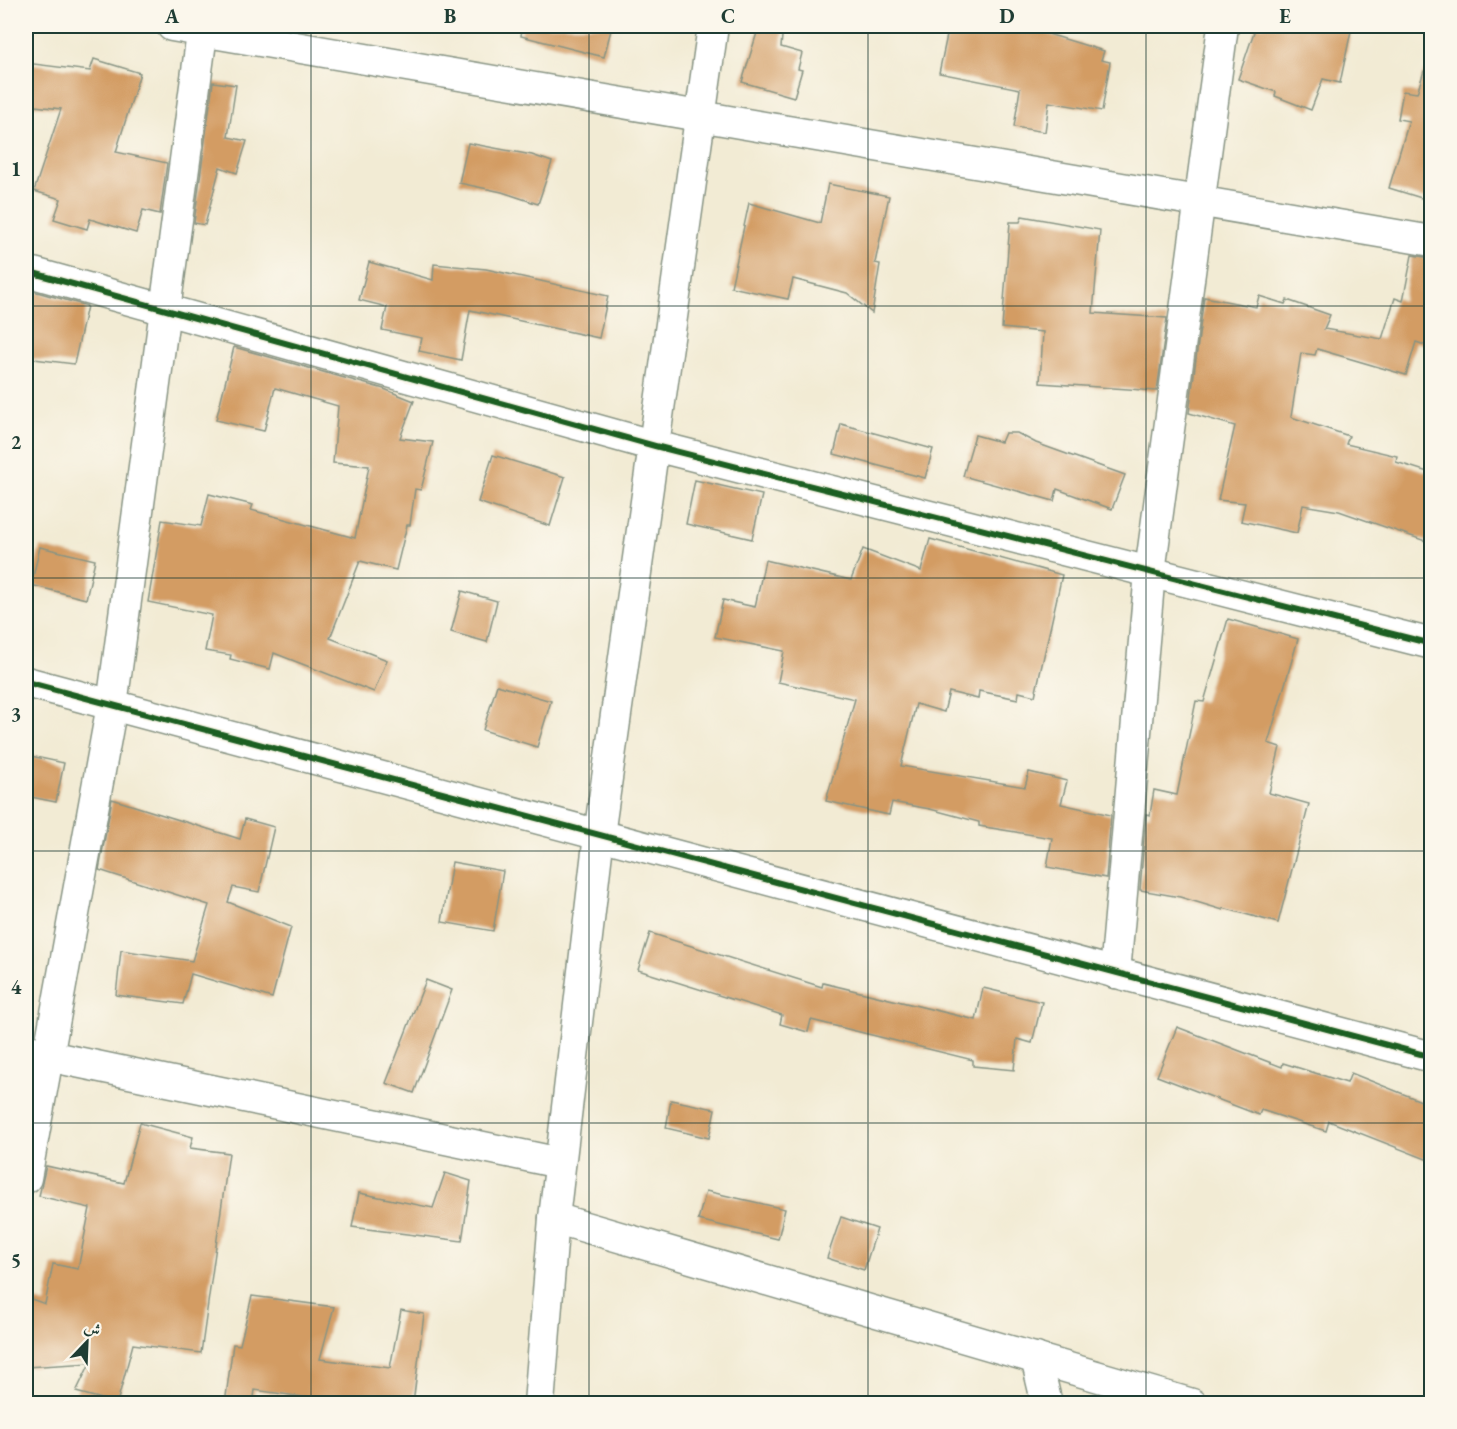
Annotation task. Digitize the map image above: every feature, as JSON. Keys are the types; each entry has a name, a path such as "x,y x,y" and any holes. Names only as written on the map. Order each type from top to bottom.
{"street":[{"path":"172,26 202,28 1431,242"},
{"path":"539,1404 554,1218 599,835 713,26"},
{"path":"1115,973 1149,572 1223,26"},
{"path":"26,1178 37,1052 112,705 202,28"},
{"path":"26,271 654,446 1431,644"},
{"path":"26,682 1431,1057"},
{"path":"37,1052 560,1163"},
{"path":"554,1218 1192,1404"},
{"path":"1036,1358 1047,1404"}],"building":[{"path":"522,26 612,26 604,57 521,36"},
{"path":"759,26 783,26 781,47 802,53 798,69 802,70 794,97 742,82"},
{"path":"949,26 1022,26 1104,51 1101,60 1110,62 1102,111 1049,102 1045,132 1014,127 1020,89 939,73"},
{"path":"1256,26 1352,26 1340,83 1323,79 1311,110 1275,96 1276,92 1238,79"},
{"path":"94,59 140,73 116,152 167,163 160,214 143,210 136,233 90,219 87,229 54,219 61,199 34,191 61,109 26,105 26,63 90,71"},
{"path":"1424,71 1431,72 1431,201 1389,188 1409,121 1398,119 1403,91 1417,93"},
{"path":"213,82 236,85 228,137 247,141 237,173 220,167 205,225 194,223"},
{"path":"468,143 532,155 552,162 538,204 502,192 459,183"},
{"path":"828,184 889,196 875,263 880,264 872,313 847,293 793,279 788,299 731,287 749,203 820,223"},
{"path":"1022,216 1100,230 1093,313 1167,318 1157,391 1040,383 1043,332 1002,328 1010,222 1020,222"},
{"path":"1412,255 1431,258 1431,347 1416,342 1406,375 1317,349 1315,355 1301,353 1291,417 1349,436 1346,444 1397,456 1396,462 1431,473 1431,543 1339,511 1303,505 1297,533 1241,521 1245,503 1218,500 1235,426 1189,413 1204,297 1256,307 1259,296 1285,304 1287,300 1330,315 1324,329 1382,339 1395,298 1403,301"},
{"path":"369,262 433,280 434,264 486,269 608,296 599,338 470,310 461,360 419,351 422,338 382,330 387,307 359,300"},
{"path":"26,289 87,306 74,364 26,358"},
{"path":"234,347 384,389 414,401 400,438 433,442 421,490 415,489 410,525 407,525 396,570 360,561 330,638 387,660 374,692 274,653 270,669 230,659 231,655 205,651 212,615 148,602 162,520 201,526 209,494 253,505 251,510 355,538 369,466 333,463 338,406 275,388 264,431 216,420"},
{"path":"841,424 933,449 925,478 834,454"},
{"path":"1005,433 1017,433 1036,443 1125,475 1112,509 1057,489 1054,501 963,476 975,435 1001,442"},
{"path":"493,455 565,477 550,526 478,502"},
{"path":"695,480 762,495 752,539 686,524"},
{"path":"930,539 1062,575 1035,696 1019,692 1018,699 979,691 978,699 949,692 944,712 916,704 901,766 1025,787 1029,772 1067,781 1061,804 1111,815 1106,878 1047,867 1052,838 979,826 979,822 892,802 889,815 826,801 855,699 778,682 784,651 715,637 723,600 755,607 765,560 851,580 863,549 921,571"},
{"path":"40,547 95,560 86,599 31,585"},
{"path":"462,591 497,601 487,642 451,632"},
{"path":"1228,619 1298,639 1268,743 1280,747 1269,793 1309,804 1278,923 1180,897 1140,890 1146,814 1150,815 1154,790 1177,795 1196,701 1204,702"},
{"path":"497,685 551,701 537,747 483,730"},
{"path":"26,755 64,763 56,802 26,796"},
{"path":"112,799 240,839 245,819 274,827 259,892 233,887 228,902 291,927 272,998 191,974 183,1004 116,995 121,950 192,961 209,905 99,870"},
{"path":"452,862 503,871 493,931 442,922"},
{"path":"650,933 822,987 823,983 976,1020 983,988 1042,1002 1032,1043 1017,1039 1014,1070 973,1066 973,1060 811,1020 808,1032 780,1024 782,1015 638,970"},
{"path":"426,980 452,990 414,1093 386,1083"},
{"path":"1177,1027 1282,1067 1283,1063 1347,1083 1351,1073 1431,1105 1431,1161 1329,1121 1326,1131 1261,1110 1259,1115 1157,1076"},
{"path":"671,1100 715,1109 709,1138 666,1128"},
{"path":"140,1123 193,1137 190,1148 229,1153 201,1353 133,1344 117,1403 76,1392 90,1363 26,1367 26,1297 45,1304 53,1264 78,1269 90,1208 39,1196 46,1166 124,1183"},
{"path":"445,1173 471,1181 462,1241 352,1227 359,1193 433,1208"},
{"path":"706,1191 785,1209 778,1239 698,1220"},
{"path":"841,1217 877,1229 864,1270 827,1258"},
{"path":"252,1296 334,1307 320,1359 390,1368 401,1310 424,1314 413,1404 352,1404 255,1390 253,1404 225,1404 233,1344 240,1345"}],"cycle path":[{"path":"26,271 655,446 1432,644"},
{"path":"26,682 1432,1057"}]}
